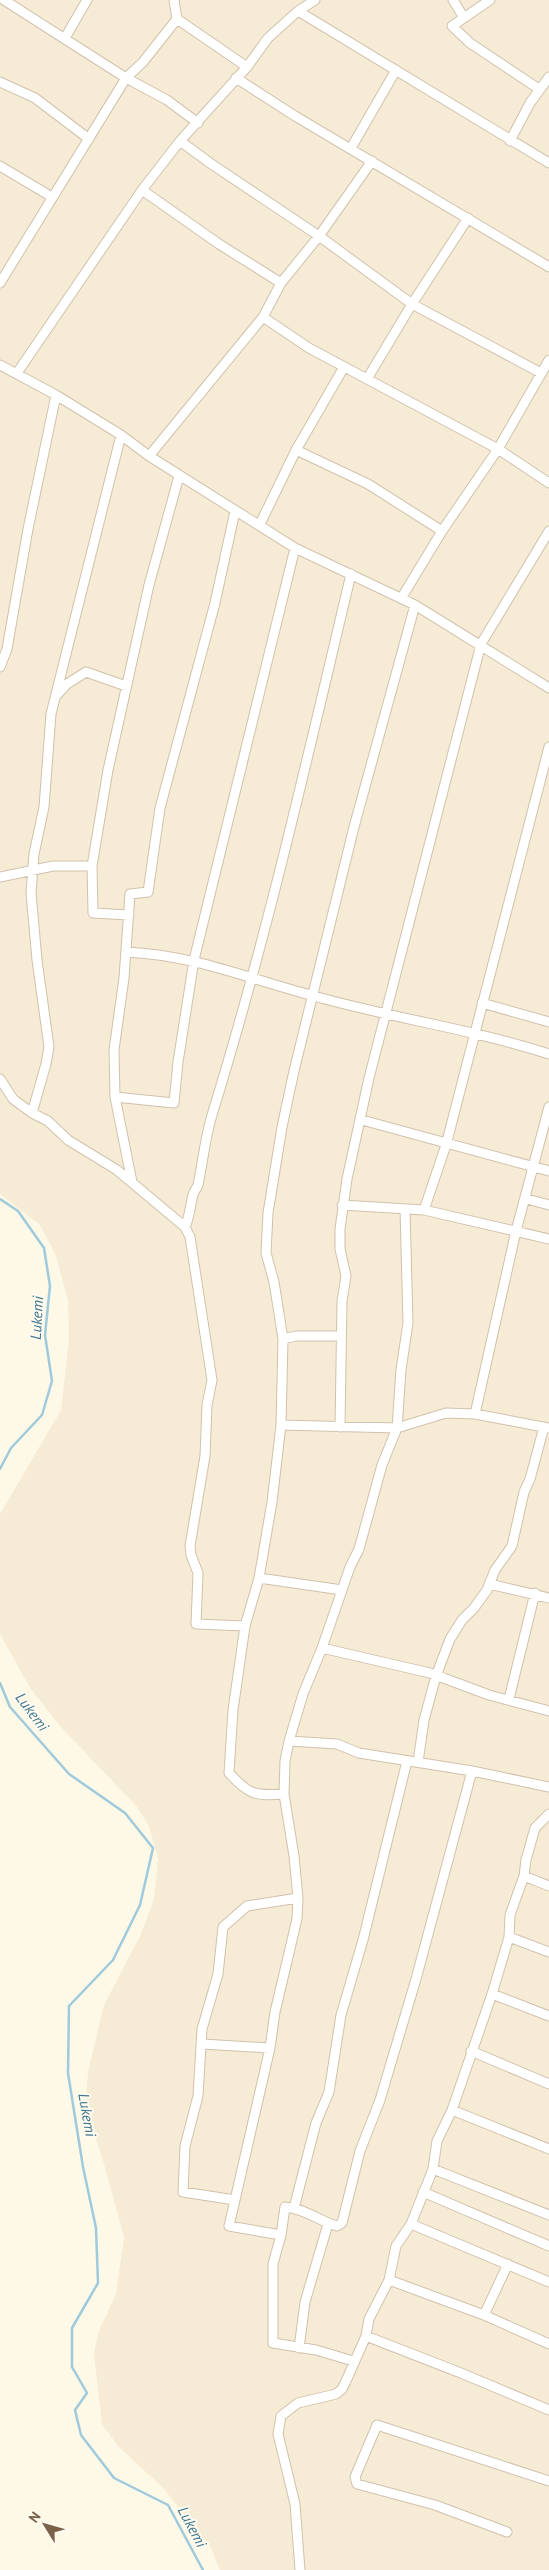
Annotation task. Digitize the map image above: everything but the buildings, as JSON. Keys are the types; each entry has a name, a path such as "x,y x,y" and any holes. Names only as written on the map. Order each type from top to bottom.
{"street":[{"path":"4,0 126,78 167,100 198,123"},
{"path":"18,8 23,0"},
{"path":"64,38 87,0"},
{"path":"174,0 177,19 247,67"},
{"path":"452,0 464,18"},
{"path":"490,0 452,26 470,43 539,89"},
{"path":"17,373 142,190 180,141 247,67 268,38 298,11 314,1"},
{"path":"298,11 549,163"},
{"path":"0,283 126,78 143,62 177,19"},
{"path":"351,148 396,70"},
{"path":"510,141 539,89 549,77"},
{"path":"236,78 549,266"},
{"path":"0,82 35,98 89,139"},
{"path":"180,141 319,236 412,304 541,373"},
{"path":"149,456 231,353 263,317 280,283 319,236 372,161"},
{"path":"0,166 52,197"},
{"path":"142,190 219,244 280,283"},
{"path":"367,379 412,304 468,218"},
{"path":"263,317 309,348 498,448 549,483"},
{"path":"402,598 442,531 498,448 549,360"},
{"path":"0,365 56,395 121,435 179,476 260,524 295,548 415,605 481,644 549,688"},
{"path":"260,524 296,450 344,367"},
{"path":"0,667 7,649 28,529 56,395"},
{"path":"32,1113 49,1047 34,932 31,892 44,807 51,714 88,559 121,435"},
{"path":"296,450 368,484 442,531"},
{"path":"129,915 93,913 92,866 126,686 149,585 179,476"},
{"path":"132,1182 115,1096 114,1050 126,952 130,894 148,892 160,808 215,603 235,510"},
{"path":"340,1427 342,1301 346,1276 340,1249 342,1204 362,1120 369,1078 481,644 549,531"},
{"path":"115,1096 174,1103 178,1062 194,960 295,548"},
{"path":"185,1227 192,1208 202,1154 212,1116 233,1050 351,574"},
{"path":"284,1794 257,1795 243,1789 229,1773 233,1710 245,1626 259,1578 272,1502 281,1425 283,1339 266,1253 268,1213 282,1127 313,996 367,779 415,605"},
{"path":"57,695 67,684 86,672 126,686"},
{"path":"424,1210 446,1145 549,747"},
{"path":"0,877 53,866 92,866"},
{"path":"126,952 160,954 194,960 313,996 514,1043 549,1054"},
{"path":"482,1003 549,1022"},
{"path":"0,1079 14,1099 32,1113 48,1121 68,1140 117,1170 185,1227 190,1237 212,1380 206,1405 205,1456 190,1546 191,1555 198,1573 196,1624 245,1626"},
{"path":"475,1414 516,1231 527,1198 549,1107"},
{"path":"362,1120 446,1145 549,1171"},
{"path":"527,1198 549,1205"},
{"path":"342,1204 424,1210 549,1239"},
{"path":"281,2235 229,2226 270,2048 275,2012 296,1919 298,1898 284,1794 285,1761 303,1694 322,1648 350,1567 360,1549 382,1466 397,1428 401,1370 408,1323 405,1209"},
{"path":"283,1339 296,1336 341,1336"},
{"path":"281,1425 397,1428 446,1413 475,1414 546,1428 530,1480 524,1492 512,1546 495,1570 490,1584 450,1639 436,1676 424,1720 418,1762"},
{"path":"259,1578 342,1590"},
{"path":"490,1584 536,1593 549,1598"},
{"path":"509,1699 536,1593"},
{"path":"322,1648 436,1676 489,1695 549,1711"},
{"path":"290,1741 337,1744 359,1753 472,1771 549,1787"},
{"path":"294,2208 316,2123 328,2092 341,2015 363,1940 407,1761"},
{"path":"353,2361 273,2343 273,2264 286,2207 319,2217 328,2224 337,2226 342,2223 360,2151 380,2100 416,1980 472,1771"},
{"path":"300,2570 295,2504 286,2465 279,2447 279,2421 287,2409 298,2403 336,2394 342,2389 353,2361 366,2336 369,2319 388,2280 396,2246 410,2224 433,2169 437,2142 452,2110 492,1994 509,1937 510,1915 524,1876 535,1828 549,1814"},
{"path":"524,1876 549,1886"},
{"path":"235,2200 182,2192 185,2146 198,2096 202,2029 206,2009 218,1974 223,1927 247,1906 298,1898"},
{"path":"509,1937 549,1952"},
{"path":"492,1994 549,2016"},
{"path":"202,2044 270,2048"},
{"path":"472,2050 549,2084"},
{"path":"452,2110 549,2149"},
{"path":"433,2169 549,2215"},
{"path":"423,2192 549,2246"},
{"path":"299,2348 305,2302 328,2224"},
{"path":"410,2224 549,2282"},
{"path":"484,2315 508,2264"},
{"path":"388,2280 484,2315 549,2344"},
{"path":"366,2336 549,2410"},
{"path":"508,2532 436,2505 356,2484 356,2477 377,2424 549,2481"}],"shaded area":[{"path":"0,0 549,0 549,2570 220,2570 211,2548 163,2488 118,2446 102,2424 94,2354 98,2333 116,2294 124,2237 100,2150 92,2129 86,2096 88,2072 104,2005 141,1934 154,1899 158,1859 149,1826 137,1807 61,1727 30,1688 0,1634 0,1514 61,1410 69,1340 68,1301 56,1256 40,1225 0,1194"}],"waterway":[{"name":"Lukemi","path":"0,1199 18,1211 44,1248 50,1286 45,1335 52,1381 42,1415 11,1448 0,1469"},
{"name":"Lukemi","path":"0,1683 10,1707 69,1774 125,1813 153,1848 140,1905 113,1960 69,2006 68,2073 83,2167 96,2228 98,2283 72,2328 72,2367 87,2393 75,2410 81,2435 114,2478 168,2505 203,2570"}]}
